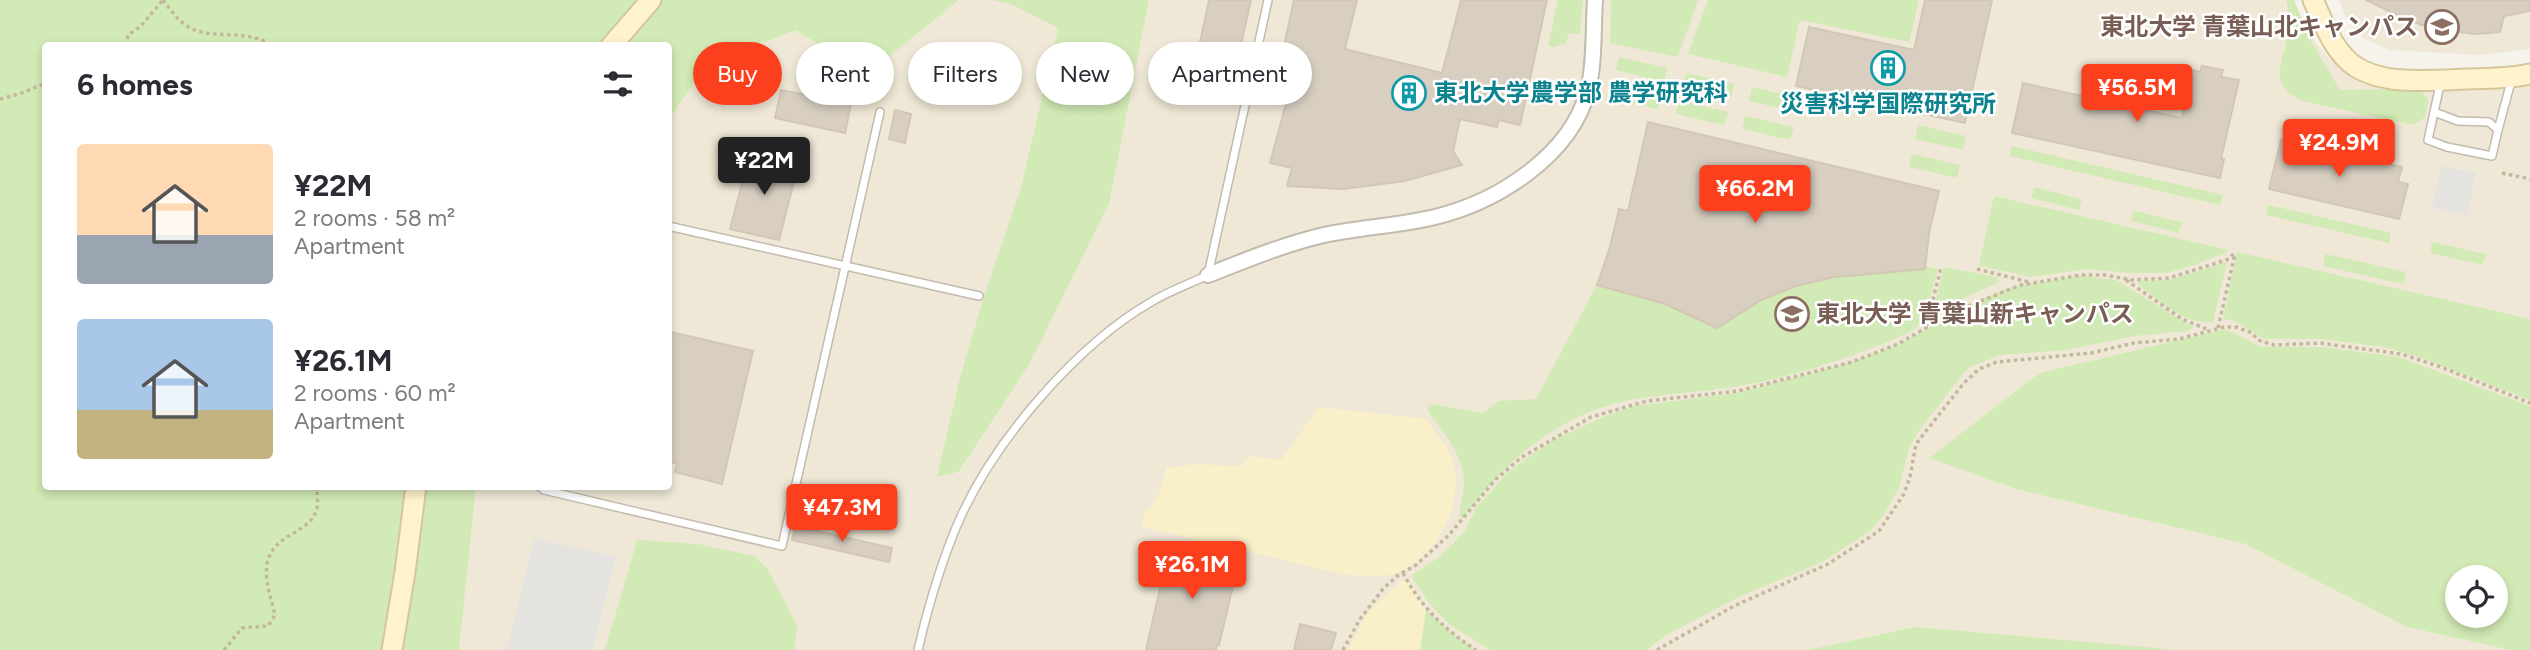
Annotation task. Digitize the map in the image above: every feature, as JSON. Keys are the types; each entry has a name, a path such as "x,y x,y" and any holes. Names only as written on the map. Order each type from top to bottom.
{"street":[{"path":"614,42 651,0"},
{"path":"1208,275 1322,236 1436,217 1470,206 1506,188 1557,146 1572,125 1588,92 1595,0"},
{"path":"2313,0 2341,54 2355,66 2373,75 2393,79 2442,80 2521,75"},
{"path":"391,650 415,490"}],"lane":[{"path":"918,650 940,568 963,512 995,457 1034,406 1080,356 1118,325 1151,302 1208,275 1268,0"},
{"path":"2442,80 2428,140 2492,156 2498,130 2521,75"},
{"path":"544,490 782,546 880,112"},
{"path":"2434,112 2458,121 2489,122 2498,130"},
{"path":"672,227 979,296"}],"path":[{"path":"127,42 128,35 141,26 163,0 177,19 196,30 234,34 267,42"},
{"path":"0,99 42,85"},
{"path":"2502,173 2530,179"},
{"path":"1343,650 1360,619 1383,589 1449,536 1496,479 1521,457 1591,417 1647,401 1738,391 1881,352 1961,309 2004,291 2032,283 2081,275 2125,279 2169,278 2229,259 2235,252 2218,328"},
{"path":"1926,327 1941,268"},
{"path":"1977,269 2032,283"},
{"path":"2125,279 2182,319 2210,331"},
{"path":"1657,650 1734,606 1828,564 1879,531 1904,494 1916,444 1963,384 1979,369 2011,360 2091,353 2134,343 2179,339 2218,328 2241,327 2258,340 2274,345 2320,343 2401,354 2530,403"},
{"path":"224,650 242,628 268,626 275,615 267,580 268,558 280,540 309,524 317,509 317,490"},
{"path":"1403,573 1414,594 1448,631 1476,650"}],"shaded area":[{"name":"東北大学 青葉山新キャンパス","path":"959,0 991,0 1010,4 1058,27 1055,42 1036,42 1036,105 1040,105 1021,187 983,299 959,381 938,477 960,472 1029,365 1109,204 1128,105 1134,105 1134,76 1149,0 2293,0 2311,36 2330,60 2365,82 2387,88 2530,83 2530,452 2399,357 2324,347 2262,347 2225,329 1930,458 2016,489 2245,544 2407,627 2510,650 2171,650 1915,627 1807,650 459,650 476,490 672,490 672,115 693,85 693,105 782,105 782,42 765,42 796,30 815,42 796,42 796,105 894,105 894,52"},
{"name":"東北大学 青葉山北キャンパス","path":"2339,0 2530,0 2530,49 2480,55 2389,50 2363,38 2346,17"},
{"path":"2442,166 2476,173 2467,216 2432,208"},
{"path":"534,538 616,557 593,650 507,650"}],"green space":[{"path":"0,0 959,0 894,52 894,42 815,42 796,30 765,42 693,42 693,85 672,115 672,42 42,42 42,490 476,490 459,650 0,650"},
{"path":"991,0 1149,0 1134,76 1134,42 1055,42 1058,28 1010,4"},
{"path":"1558,0 1583,0 1580,34 1569,33 1566,43 1554,47 1548,46"},
{"path":"1611,0 1698,0 1678,57 1610,43"},
{"path":"1708,0 1919,0 1909,42 1800,20 1787,77 1688,54"},
{"path":"2286,0 2294,0 2310,39 2340,90 2419,89 2429,101 2424,118 2412,125 2303,101 2292,95 2284,88 2280,73 2289,30"},
{"path":"1619,57 1667,68 1664,82 1616,70"},
{"path":"1686,73 1734,84 1731,97 1683,86"},
{"path":"1613,85 1661,96 1658,109 1610,98"},
{"path":"1752,87 1800,98 1797,112 1749,101"},
{"path":"1679,101 1728,112 1724,125 1676,114"},
{"path":"1040,105 1128,105 1109,204 1029,365 959,472 937,477 959,381 983,299 1021,187"},
{"path":"1745,116 1794,127 1790,140 1742,129"},
{"path":"1918,125 1966,136 1963,150 1915,139"},
{"path":"2012,146 2223,195 2220,205 2010,156"},
{"path":"1912,154 1960,165 1957,178 1909,167"},
{"path":"2034,187 2082,199 2079,210 2031,198"},
{"path":"1994,196 2228,250 2188,267 2165,273 2087,269 2032,277 1979,266"},
{"path":"2268,205 2391,233 2389,243 2266,215"},
{"path":"2133,211 2182,222 2179,233 2131,221"},
{"path":"2432,242 2486,254 2483,265 2430,253"},
{"path":"2237,252 2530,319 2530,400 2422,358 2384,347 2321,339 2264,339 2235,321 2223,319"},
{"path":"2325,254 2406,272 2403,284 2323,266"},
{"path":"2227,262 2213,322 2182,316 2138,284 2139,281 2169,280"},
{"path":"1925,266 1938,269 1925,316 1918,326 1906,333 1845,358 1787,376 1748,385 1625,401 1592,411 1536,442 1489,485 1463,519 1460,517 1464,484 1457,453 1427,409 1430,404 1483,413 1499,401 1536,399 1597,285 1665,304 1717,328 1757,302 1802,285 1863,274 1924,270"},
{"path":"1944,267 1997,277 1999,282 1936,311 1934,307"},
{"path":"2080,276 2116,280 2193,327 2188,331 2134,336 2067,350 2000,355 1968,368 1920,429 1909,448 1899,489 1870,531 1822,562 1743,595 1666,635 1647,650 1490,650 1449,624 1430,604 1413,579 1412,575 1440,557 1464,532 1476,508 1507,473 1551,441 1601,418 1634,406 1737,393 1846,364 1898,345 1969,305 2011,287"},
{"path":"2225,329 2262,347 2324,347 2399,357 2530,406 2530,650 2510,650 2407,627 2245,544 2016,489 1929,458 2040,373"},
{"path":"637,540 698,544 754,556 767,568 797,625 794,650 605,650"},
{"path":"1426,610 1442,625 1475,650 1420,650"},
{"path":"1915,627 2168,649 2171,650 1807,650"}],"sand":[{"path":"1319,407 1427,419 1446,448 1454,466 1456,482 1450,514 1434,544 1411,566 1385,576 1348,575 1142,527 1144,513 1157,500 1167,467 1193,464 1242,466 1250,456 1281,460"},
{"path":"1402,580 1408,582 1426,610 1420,650 1348,650 1368,612"}],"building":[{"path":"1209,0 1251,0 1242,42 1200,42"},
{"name":"東北大学農学部 農学研究科","path":"1294,0 1357,0 1345,49 1442,73 1461,0 1547,0 1520,125 1499,120 1497,127 1460,119 1453,151 1462,165 1405,181 1343,189 1287,186 1292,168 1270,163 1286,105 1312,105 1312,42 1285,42"},
{"name":"災害科学国際研究所","path":"1925,0 1992,0 1965,123 1796,86 1809,27 1914,50"},
{"path":"2366,0 2530,0 2530,11 2504,16 2500,32 2476,34 2434,29"},
{"path":"2202,66 2223,70 2221,77 2239,80 2221,159 2224,159 2220,178 2012,133 2023,83 2182,118 2192,70 2200,72"},
{"path":"782,90 796,93 796,105 851,105 845,133 775,118 778,105 782,105"},
{"path":"895,110 911,114 905,143 889,139"},
{"path":"1648,122 1939,191 1929,233 1925,269 1835,277 1796,286 1761,300 1717,328 1665,304 1597,285 1619,209 1628,211"},
{"path":"2281,140 2402,167 2398,182 2408,184 2399,219 2269,189"},
{"path":"750,154 798,166 779,240 730,229"},
{"path":"672,332 753,351 722,484 675,472 677,463 672,462"},
{"path":"795,526 892,548 889,562 792,540"},
{"path":"1170,545 1239,561 1216,650 1146,650"},
{"path":"1300,624 1336,633 1331,650 1294,650"}],"place":[{"name":"東北大学 青葉山北キャンパス","path":"2442,27"},
{"name":"災害科学国際研究所","path":"1888,68"},
{"name":"東北大学農学部 農学研究科","path":"1409,93"},
{"name":"東北大学 青葉山新キャンパス","path":"1792,314"}]}
